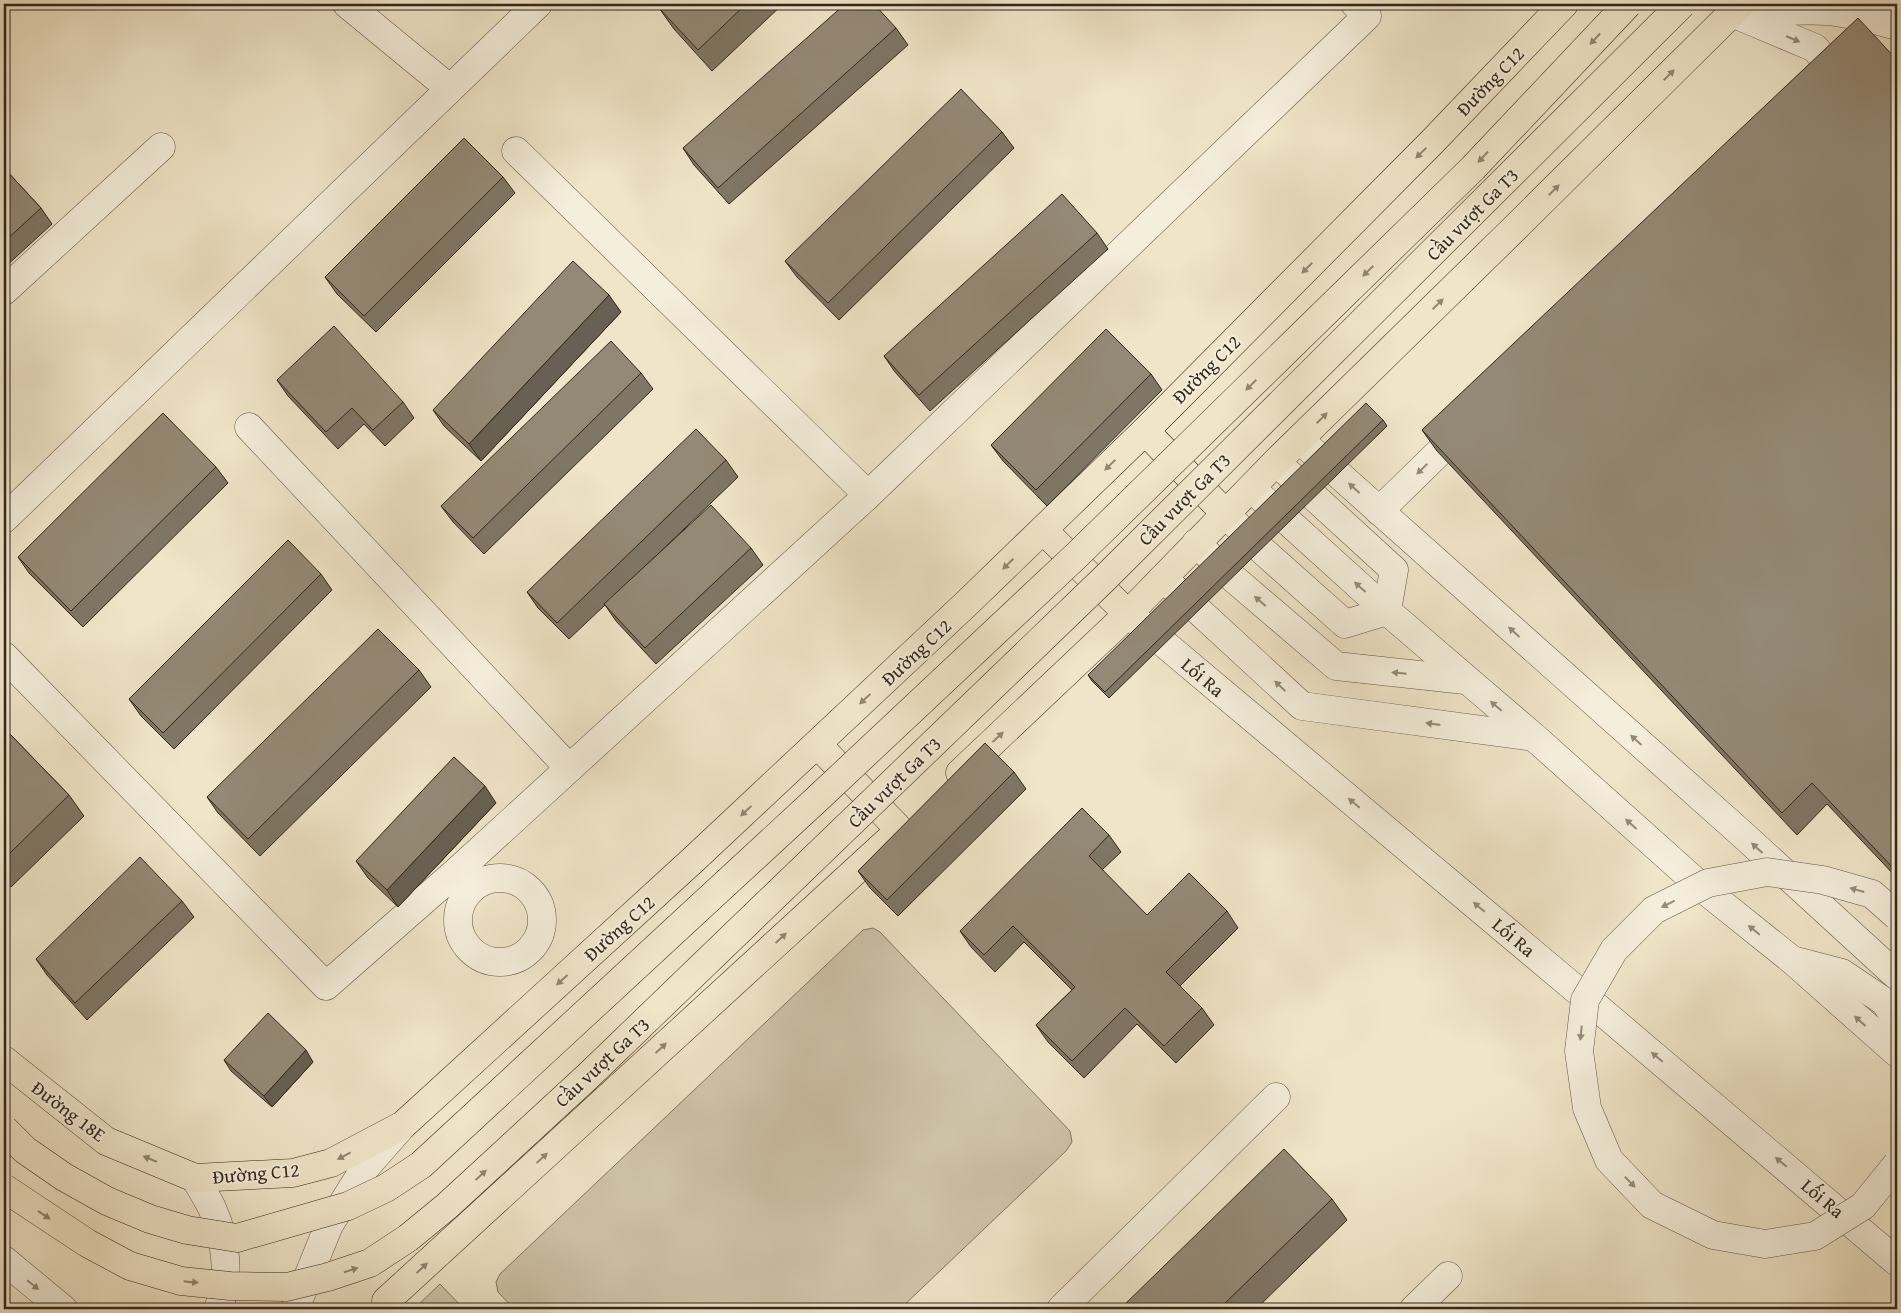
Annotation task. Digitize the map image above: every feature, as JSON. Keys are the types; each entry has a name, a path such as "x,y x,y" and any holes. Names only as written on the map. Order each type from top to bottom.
{"main road":[{"name":"Đường C12","path":"195,1178 293,1173 331,1163 403,1125 701,853 1043,530 1425,149 1564,4"},
{"name":"Cầu vượt Ga T3","path":"4,1129 25,1150 64,1177 106,1201 150,1219 187,1230 237,1238 348,1206 386,1188 421,1165 1077,556 1473,168 1628,4"},
{"name":"Cầu vượt Ga T3","path":"4,1188 87,1243 130,1266 181,1281 230,1286 287,1287 328,1277 370,1263 408,1238 447,1206 587,1077 1089,593 1682,4"},
{"path":"942,790 1128,614 1225,513 1733,7"},
{"path":"1144,431 1225,513"},
{"path":"1043,530 1128,614"},
{"path":"382,1305 909,821 817,744"},
{"name":"Đường 18E","path":"4,1060 106,1141 195,1178"}],"street":[{"path":"346,4 449,88"},
{"path":"4,519 538,4"},
{"path":"4,656 326,986 464,880 569,768 868,495 1367,16 1355,4"},
{"path":"1660,27 1696,4"},
{"path":"1733,7 1830,11 1897,26"},
{"path":"1733,7 1815,48 1824,60 1820,85 1799,106"},
{"path":"4,291 161,147"},
{"path":"516,151 868,495"},
{"path":"1379,511 1486,408"},
{"path":"249,427 569,768"},
{"path":"1300,440 1897,976"},
{"path":"1276,462 1394,570 1387,611"},
{"path":"1251,488 1464,680 1534,737 1706,891 1792,960 1897,1053"},
{"path":"1225,513 1254,542 1345,624 1387,611"},
{"path":"1196,543 1226,572 1336,666 1464,680"},
{"path":"1163,578 1302,706 1534,737"},
{"name":"Lối Ra","path":"1128,614 1587,998 1897,1262"},
{"path":"1897,916 1872,894 1823,880 1767,872 1708,883 1654,910 1614,950 1585,1000 1580,1051 1587,1108 1609,1160 1652,1205 1713,1235 1765,1244 1815,1236 1862,1206 1897,1164"},
{"path":"1792,960 1842,973 1885,1002 1897,1021"},
{"path":"1062,1309 1276,1097"},
{"path":"295,1309 329,1225 365,1168 403,1125"},
{"path":"195,1178 212,1209 223,1242 227,1270 222,1299 218,1309"},
{"path":"4,1260 63,1309"},
{"path":"1414,1309 1448,1276"}],"shaded area":[{"path":"873,928 880,932 1070,1131 1072,1142 1066,1151 900,1309 514,1309 498,1292 496,1282 500,1274 863,930"},
{"path":"440,1284 464,1309 414,1309"}],"building":[{"path":"664,4 746,4 698,50 659,8"},
{"path":"845,4 874,4 896,28 718,188 683,148"},
{"path":"1858,18 1897,60 1897,872 1812,783 1782,813 1422,430"},
{"path":"961,89 1002,132 828,303 785,261"},
{"path":"464,138 503,177 364,316 325,277"},
{"path":"4,168 41,208 4,242"},
{"path":"1062,194 1097,233 919,395 884,356"},
{"path":"573,261 609,295 469,444 433,410"},
{"path":"334,326 403,402 373,430 352,408 326,432 277,380"},
{"path":"1106,329 1151,374 1036,490 991,445"},
{"path":"611,341 641,373 473,538 441,506"},
{"path":"1366,403 1383,420 1105,692 1088,675"},
{"path":"163,413 216,467 71,611 18,557"},
{"path":"696,429 726,460 557,623 527,592"},
{"path":"711,505 751,548 645,648 604,604"},
{"path":"288,540 321,574 163,733 129,699"},
{"path":"378,629 419,670 248,839 207,797"},
{"path":"4,728 69,795 4,859"},
{"path":"985,743 1014,772 887,900 858,871"},
{"path":"454,757 485,786 387,890 356,861"},
{"path":"1082,808 1109,835 1089,856 1147,915 1189,873 1227,911 1166,972 1202,1008 1164,1046 1125,1008 1072,1061 1036,1025 1075,987 1013,926 984,955 960,931"},
{"path":"140,857 182,901 75,1003 36,959"},
{"path":"268,1013 306,1050 264,1096 224,1060"},
{"path":"1284,1149 1332,1199 1219,1309 1120,1309"}]}
